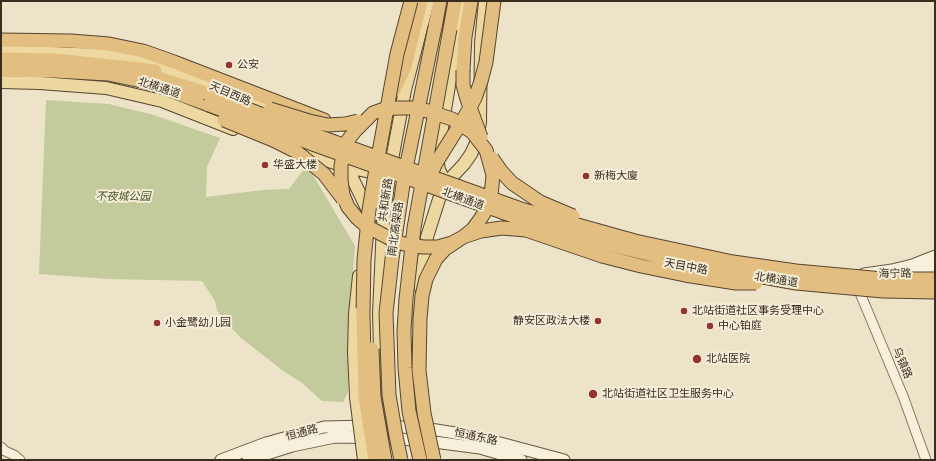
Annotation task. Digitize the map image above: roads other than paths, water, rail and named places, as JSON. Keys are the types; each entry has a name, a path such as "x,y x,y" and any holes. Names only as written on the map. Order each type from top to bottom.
{"highway":[{"path":"375,460 365,397 363,351 364,260 377,163 397,54 411,1"},
{"path":"385,460 374,397 371,264 364,243 343,195 341,166 348,140 394,90 405,67 421,1"},
{"name":"南北高架路","path":"401,460 389,395 386,313 404,178 413,127 440,1"},
{"name":"南北高架路","path":"420,460 409,411 405,368 404,331 409,264 455,1"},
{"path":"434,460 424,413 419,370 422,296 426,280 436,259 445,249 473,228 488,207 491,196 493,175 486,150 476,128 464,85 463,57 471,1"},
{"path":"418,208 436,163 475,98 486,62 494,1"},
{"path":"1,40 71,41 109,44 143,51 323,120 345,122 358,121"},
{"name":"北横通道","path":"1,59 56,60 110,66 178,83 318,136 524,210 635,241 796,277 935,279"},
{"path":"110,66 156,71 176,75 265,108 309,121 328,124 345,124 358,121 384,109 411,108 440,114 452,119 472,132 501,171 512,183 540,202 560,212 591,223 731,254 796,277"},
{"name":"北横通道","path":"1,70 108,74 146,82 491,209 566,234 681,262 796,277 883,291 935,292"},
{"path":"15,71 56,78 109,82 138,88 206,112 274,140 297,152 324,174 348,207 366,226 404,244 423,247 438,247 452,243 463,236 481,231 502,228 526,230 602,256 686,275 736,283 796,277"},
{"path":"370,214 413,127"}],"main road":[{"name":"共和新路","path":"387,432 383,396 379,313 383,225 389,176 405,90 428,1"},
{"path":"446,178 439,170 436,158 463,1"},
{"path":"440,460 430,429 419,369 419,294 427,237 446,178 464,164 477,141 480,122 481,44 485,1"},
{"name":"天目西路","path":"1,51 103,55 164,68 185,75 296,122 446,178"},
{"path":"1,82 40,83 106,88 139,95 162,101 238,131 347,167 389,176 440,196"},
{"path":"347,167 370,214"},
{"path":"364,460 356,397 354,352 357,285 370,214 389,176"},
{"name":"天目中路","path":"446,178 546,216 741,260 855,276 892,270 912,265 935,256"},
{"name":"天目中路","path":"440,196 584,243 648,259 782,285 832,292 860,293 919,274 935,266"},
{"name":"海宁路","path":"855,276 935,274"},
{"name":"海宁路","path":"860,293 935,295"},
{"name":"恒通路","path":"221,460 266,443 324,427 387,432"},
{"name":"恒通东路","path":"387,432 430,429 474,436 564,460"},
{"name":"恒通东路","path":"387,432 434,442 480,448 521,460"},
{"name":"恒通路","path":"248,460 292,446 335,437 387,432"}],"street":[{"name":"乌镇路","path":"855,276 860,293 903,396 926,460"}],"place":[{"name":"公安","path":"229,65"},
{"name":"华盛大楼","path":"265,165"},
{"name":"新梅大廈","path":"586,176"},
{"name":"北站街道社区事务受理中心","path":"684,311"},
{"name":"静安区政法大楼","path":"598,321"},
{"name":"小金鹭幼儿园","path":"157,323"},
{"name":"中心铂庭","path":"710,326"},
{"name":"北站医院","path":"697,359"},
{"name":"北站街道社区卫生服务中心","path":"593,394"}],"park label":[{"name":"不夜城公园","path":"123,197"}]}
